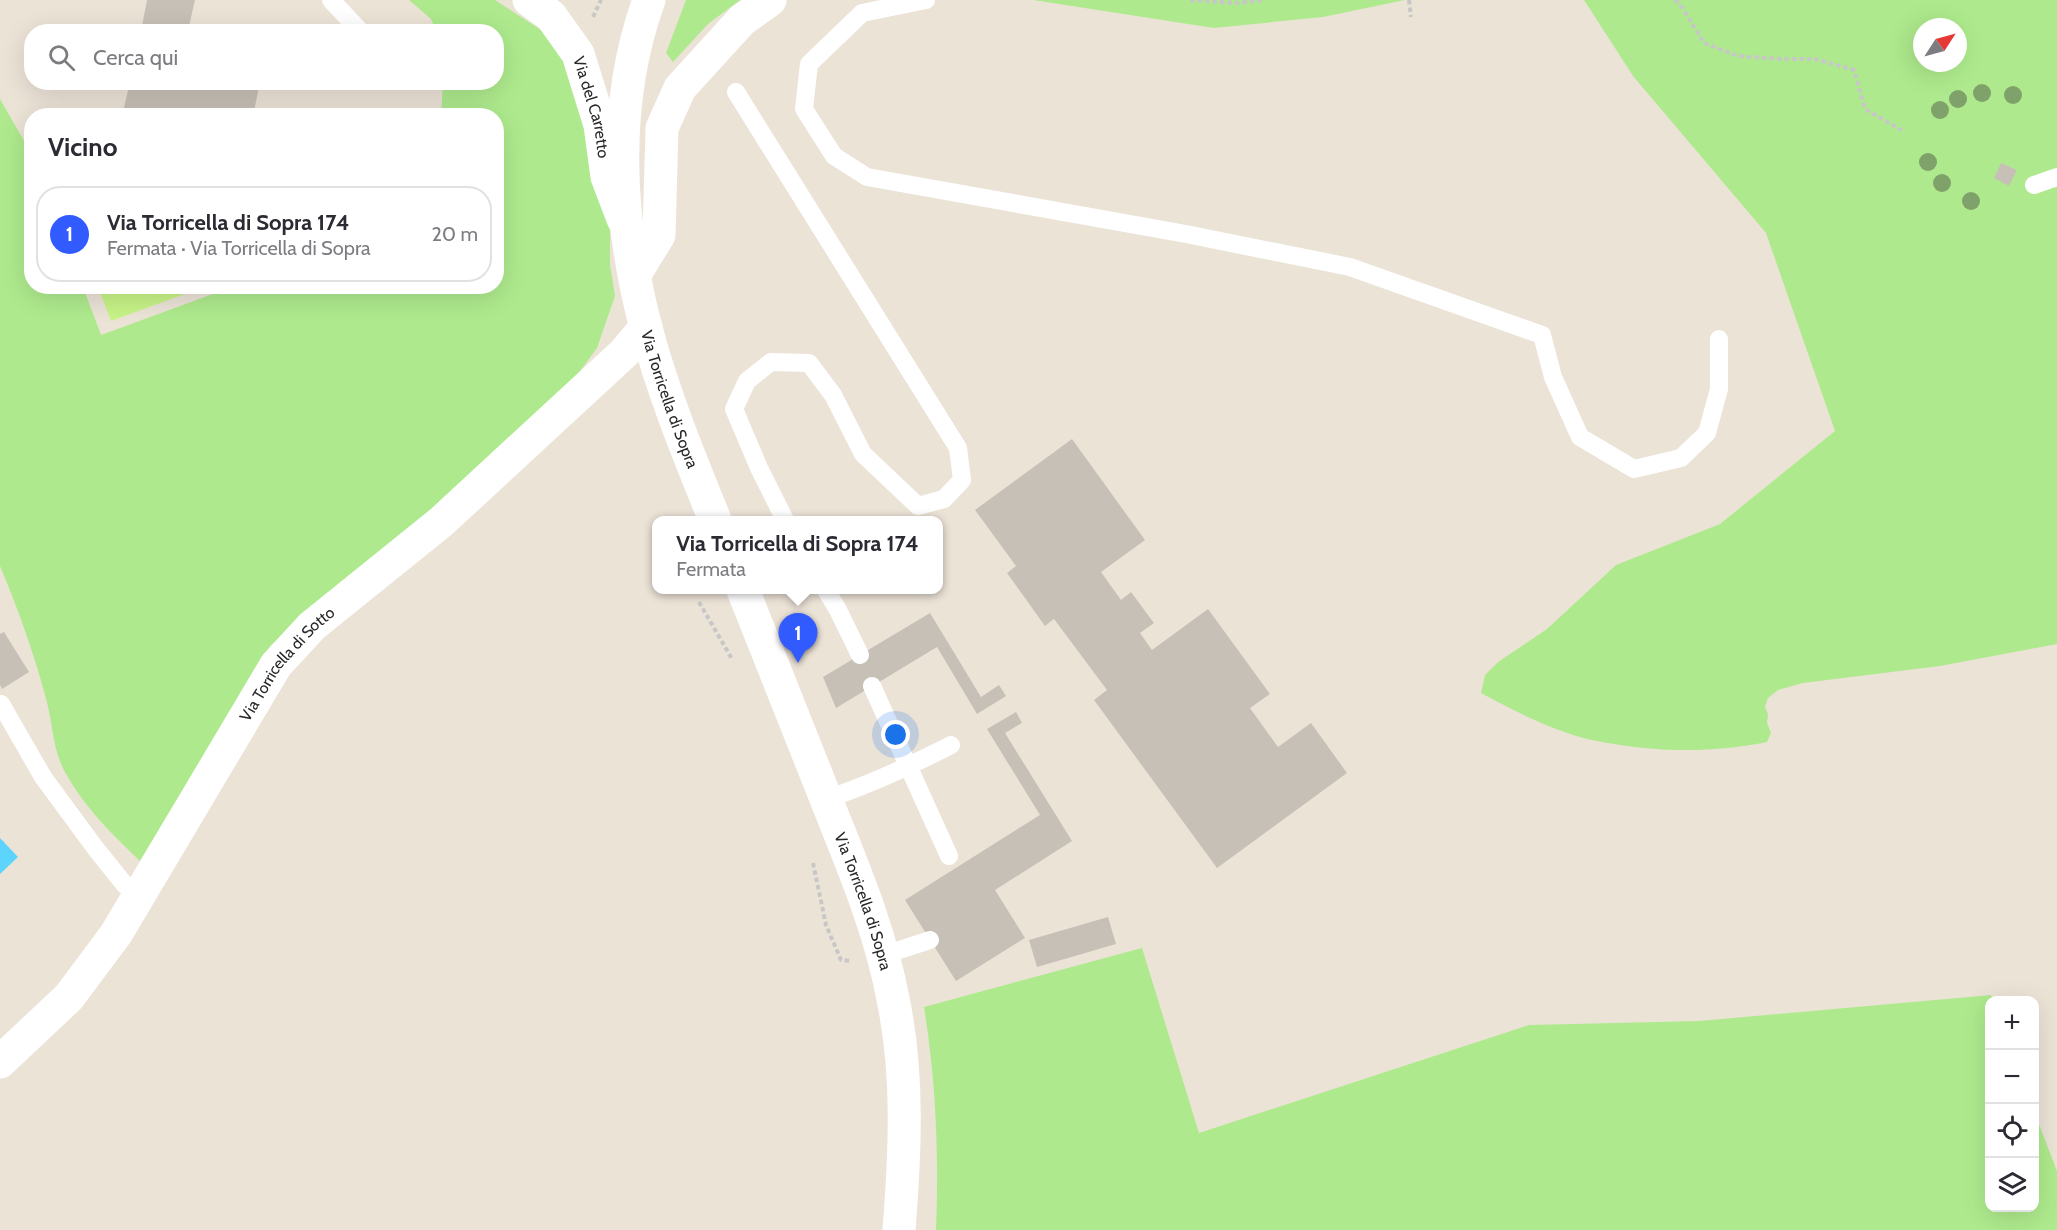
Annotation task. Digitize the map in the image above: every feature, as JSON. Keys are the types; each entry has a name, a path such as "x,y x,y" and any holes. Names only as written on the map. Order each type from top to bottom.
{"street":[{"name":"Via del Carretto","path":"529,0 551,16 578,54 600,125 607,177 628,232"},
{"path":"628,232 622,170 625,94 632,57 649,0"},
{"path":"635,274 659,235 662,128 680,88 741,20 770,0"},
{"name":"Via Torricella di Sopra","path":"628,232 645,327 666,391 713,516"},
{"name":"Via Torricella di Sotto","path":"0,1062 69,997 116,934 276,665 312,626 441,522 624,353 645,327"},
{"name":"Via Torricella di Sopra","path":"744,594 867,904 884,955 894,1001 905,1106 904,1168 899,1230"}],"lane":[{"path":"331,0 354,24"},
{"path":"926,0 862,13 810,64 804,110 834,156 867,177 1186,234 1350,267 1542,335 1553,377 1580,437 1634,469 1681,458 1707,433 1719,389 1719,339"},
{"path":"736,92 958,448 962,480 944,499 918,506 863,454 833,395 809,363 771,363 747,381 734,409 759,468 783,516"},
{"path":"2034,185 2057,177"},
{"path":"828,594 860,655"},
{"path":"872,686 949,856"},
{"path":"1,704 43,777 125,885 140,894"},
{"path":"826,800 909,767 951,745"},
{"path":"884,955 930,940"}],"path":[{"path":"1190,0 1237,3 1264,0"},
{"path":"1409,0 1411,17"},
{"path":"1675,0 1682,7 1704,43 1729,53 1780,60 1815,59 1854,70 1865,109 1905,132"}],"green space":[{"path":"409,0 495,0 558,41 582,93 598,181 610,230 610,265 615,296 597,348 575,378 433,513 271,645 140,861 91,810 61,765 48,705 35,662 0,566 0,99 24,141 24,294 86,294 101,335 213,294 504,294 504,108 441,108 443,90 504,90 504,24 433,24 431,19"},
{"path":"686,0 740,0 708,24 673,62 666,53"},
{"path":"1033,0 1405,0 1323,17 1214,28"},
{"path":"1584,0 2057,0 2057,644 1940,666 1803,683 1778,690 1768,698 1765,707 1771,733 1767,742 1701,750 1635,747 1592,740 1549,726 1481,693 1485,675 1498,662 1547,629 1616,565 1720,524 1835,431 1766,233 1633,76"},
{"path":"101,294 185,294 111,321"},
{"path":"1142,948 1199,1133 1529,1025 1699,1021 1991,995 1985,996 1985,1212 2039,1212 2039,1124 2057,1171 2057,1230 936,1230 936,1118 924,1007"}],"water":[{"path":"0,838 18,857 0,874"}],"building":[{"path":"147,0 195,0 189,24 142,24"},
{"path":"128,90 258,90 255,108 124,108"},
{"path":"2001,163 2017,170 2009,186 1994,178"},
{"path":"1072,439 1145,540 1101,572 1121,600 1131,592 1154,623 1140,633 1152,650 1208,609 1270,694 1250,708 1278,747 1311,723 1347,773 1217,868 1094,700 1107,690 1054,619 1045,626 1007,573 1016,566 975,510"},
{"path":"930,613 981,697 999,685 1006,696 977,714 937,647 836,708 823,677"},
{"path":"4,632 29,672 2,689 0,685 0,634"},
{"path":"1016,712 1022,723 1005,733 1072,841 995,890 1025,938 956,981 905,900 1040,815 987,729"},
{"path":"1108,917 1116,944 1037,967 1029,940"}],"place":[{"name":"Via Torricella di Sopra 174","path":"798,663"}]}
